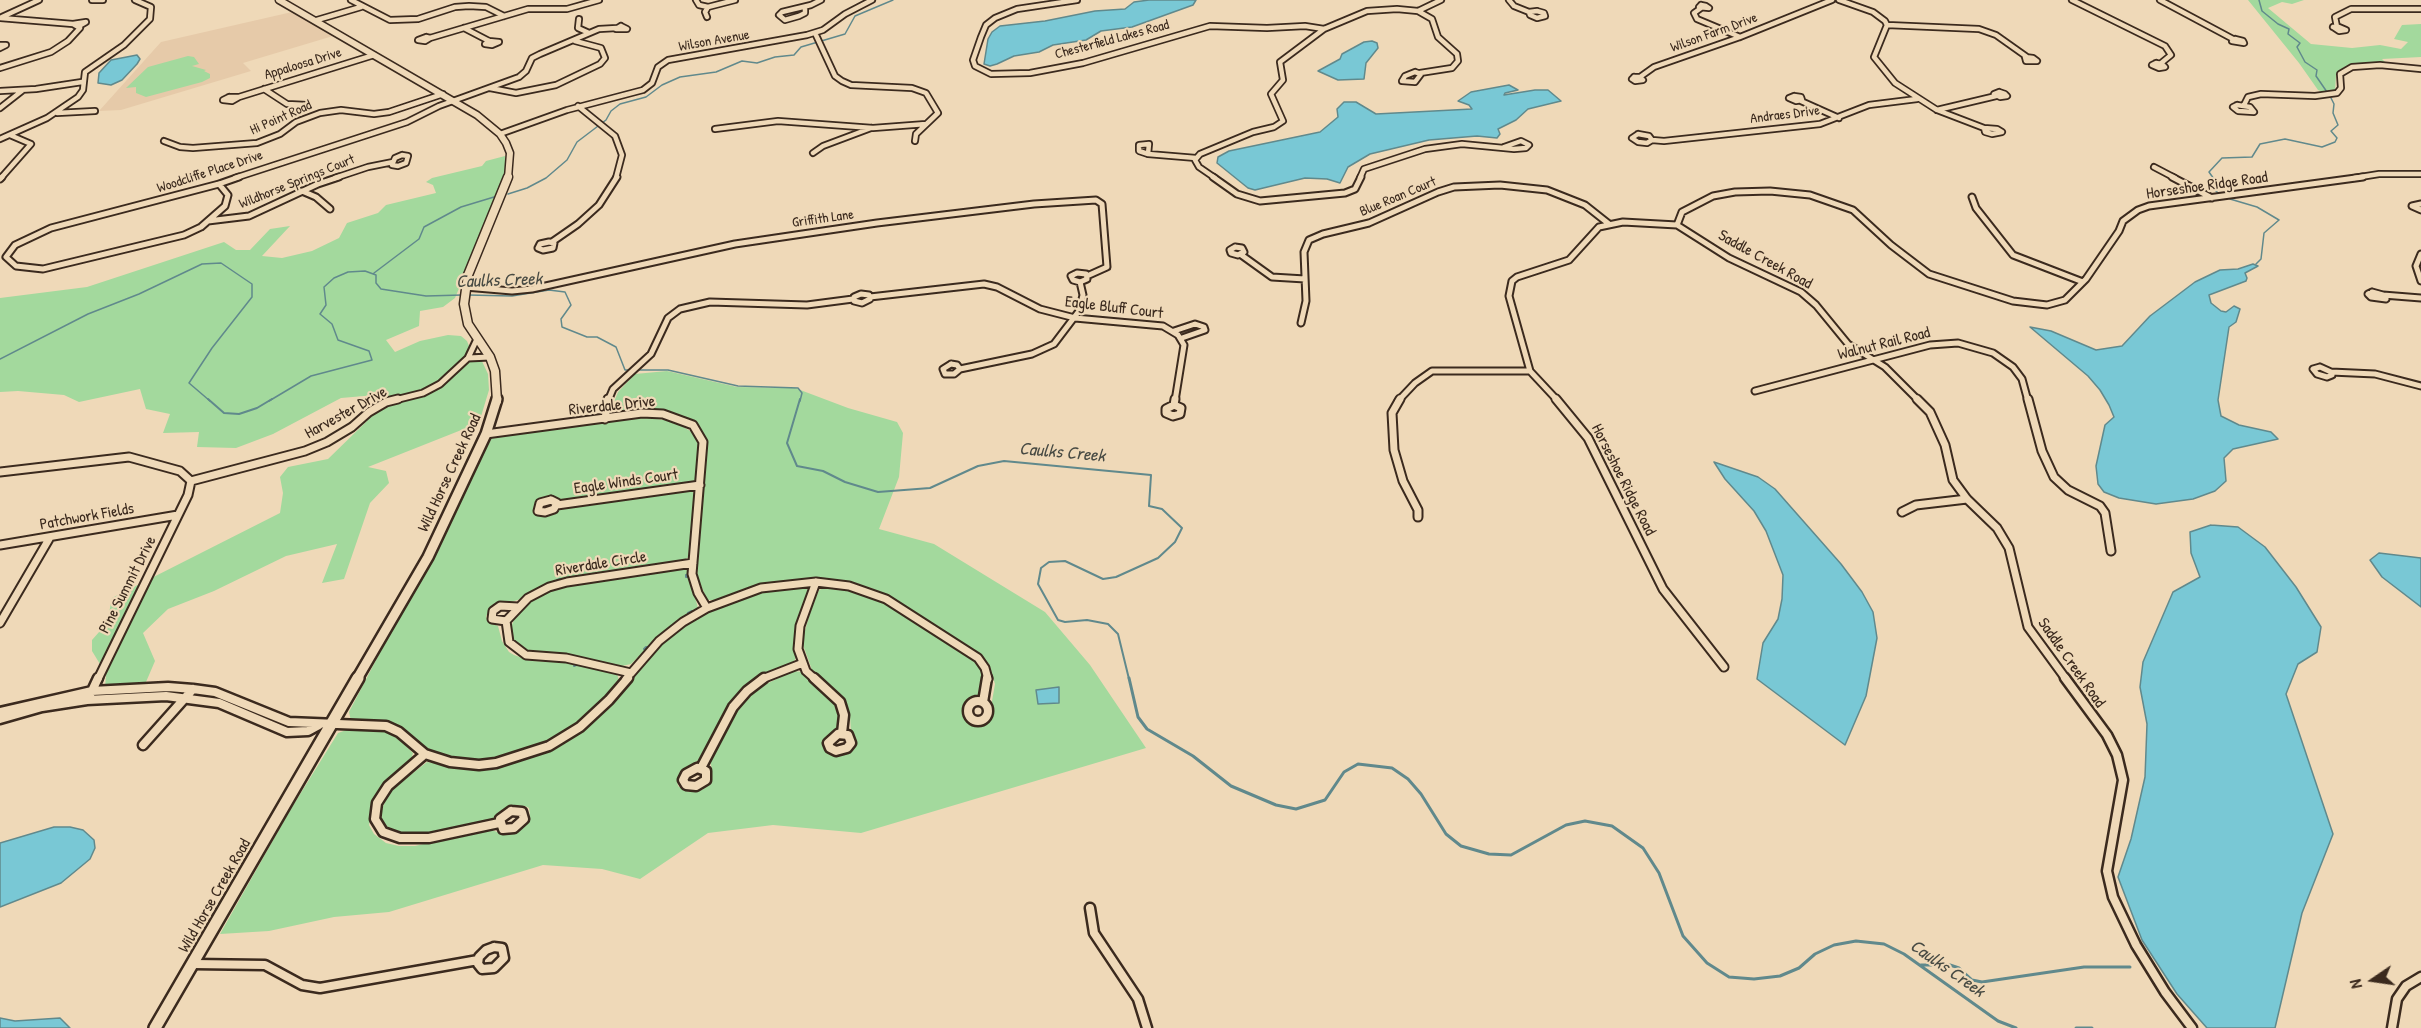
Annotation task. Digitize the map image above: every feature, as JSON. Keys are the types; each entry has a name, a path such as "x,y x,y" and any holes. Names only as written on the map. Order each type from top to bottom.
{"main road":[{"name":"Wild Horse Creek Road","path":"155,1028 428,557 494,417 497,394 495,371 490,357 468,324 464,304 465,288 509,175 510,153 500,134 477,114 279,0"}],"street":[{"path":"0,18 39,0"},
{"path":"92,0 103,0"},
{"path":"0,138 57,113 78,97 83,90 82,81 85,72 124,45 150,19 151,7 135,0"},
{"path":"351,0 359,7 395,21 418,19 455,7 469,6 486,7 504,15"},
{"path":"430,38 528,9 575,8 599,0"},
{"path":"696,0 699,5 708,7 735,0"},
{"path":"805,7 806,11 799,16 785,20 779,15 782,12 805,7 821,0"},
{"name":"Wilson Avenue","path":"500,134 578,106 647,88 652,83 658,67 674,58 815,33 872,0"},
{"name":"Chesterfield Lakes Road","path":"1077,0 1060,4 1016,7 1003,14 986,26 973,60 979,69 1002,75 1065,67 1210,26 1305,26 1324,29"},
{"name":"Chesterfield Lakes Road","path":"1196,158 1200,154 1283,122 1283,117 1271,94 1283,80 1280,62 1324,29 1367,11 1397,9 1418,11 1441,0"},
{"path":"1509,0 1514,6 1529,12"},
{"name":"Wilson Farm Drive","path":"1640,77 1654,67 1740,37 1832,0"},
{"path":"1839,0 1873,12 1887,25"},
{"path":"2072,0 2165,46 2171,55 2160,64"},
{"path":"2160,0 2233,39"},
{"path":"317,20 359,7"},
{"path":"707,17 705,12 708,7"},
{"path":"1701,8 1694,13 1697,19 1740,37"},
{"path":"2337,27 2335,17 2351,9 2421,9"},
{"path":"1418,11 1432,19 1438,37 1457,54 1458,61 1452,68 1420,73"},
{"path":"0,18 79,26 78,32 57,48 37,57 0,68"},
{"path":"579,19 578,28 589,33"},
{"path":"1887,25 1979,29 1996,35 2027,57"},
{"path":"1887,25 1874,57 1895,83 1937,110 1984,128"},
{"path":"464,28 489,41"},
{"name":"Woodcliffe Place Drive","path":"208,221 184,235 110,251 59,266 35,269 16,266 3,255 23,240 65,223 115,213 219,184 292,158 407,122 522,75 530,61 536,56 589,33 604,28 617,28"},
{"path":"815,33 835,76 847,84 912,88 926,93 938,113 916,134 915,141"},
{"path":"490,88 509,93 550,87 567,82 600,64 604,58 601,48 575,41"},
{"name":"Appaloosa Drive","path":"239,96 374,55"},
{"path":"2244,105 2248,97 2261,94 2315,96 2337,93 2341,88 2340,74 2352,67 2380,64 2421,69"},
{"path":"0,91 82,81"},
{"path":"264,89 287,104 295,105"},
{"path":"0,108 23,90"},
{"name":"Hi Point Road","path":"164,141 180,147 257,144 280,134 296,122 320,113 341,110 374,114 393,112 443,94"},
{"path":"1937,110 1996,96"},
{"name":"Andraes Drive","path":"1652,140 1664,141 1820,124 1869,105 1917,99"},
{"path":"1801,100 1839,118"},
{"path":"552,242 578,224 599,205 619,174 622,155 619,142 603,125 578,106"},
{"path":"57,113 74,114 95,111"},
{"path":"715,129 778,121 873,128 926,124"},
{"path":"813,153 823,146 873,128"},
{"path":"0,179 31,144 10,135"},
{"path":"1148,154 1196,158 1199,167 1222,185 1243,197 1260,201 1355,189 1361,174 1369,166 1425,149 1462,144 1504,147"},
{"name":"Wildhorse Springs Court","path":"208,221 249,216 303,191 368,167 393,162"},
{"path":"2154,167 2212,198"},
{"name":"Horseshoe Ridge Road","path":"1677,225 1682,212 1713,196 1755,190 1799,194 1828,200 1853,210 1929,274 2013,301 2038,306 2065,300 2083,282 2119,231 2123,221 2138,210 2168,202 2212,198 2379,174 2421,174"},
{"path":"208,221 225,206 227,200 228,195 219,184"},
{"name":"Blue Roan Court","path":"1301,323 1306,301 1305,244 1313,237 1370,223 1438,192 1454,187 1500,185 1547,190 1586,205 1609,224"},
{"path":"303,191 316,197 330,209"},
{"path":"1972,197 1976,208 2013,255 2083,282"},
{"name":"Griffith Lane","path":"465,288 512,291 532,289 735,244 877,223 1034,204 1096,200 1102,204 1104,213 1107,267 1087,276"},
{"path":"2421,204 2412,206 2421,210"},
{"path":"1609,224 1677,225"},
{"name":"Horseshoe Ridge Road","path":"1609,224 1596,229 1586,243 1565,262 1523,275 1512,281 1509,296 1530,371 1584,432 1663,590 1724,667"},
{"name":"Saddle Creek Road","path":"1677,225 1729,258 1801,292 1816,305 1848,344 1875,360 1908,388 1929,411 1945,446 1953,480 1967,499 1997,528 2009,548 2028,627 2107,735 2117,755 2123,780 2107,871 2113,897 2136,945 2165,992 2192,1028"},
{"path":"1240,254 1272,277 1305,279"},
{"path":"2421,254 2416,266 2421,281"},
{"path":"1079,273 1087,276 1086,280 1080,282 1073,280 1071,276 1079,273"},
{"path":"960,369 1042,351 1054,344 1075,318 1083,295 1080,282"},
{"name":"Eagle Bluff Court","path":"605,419 609,395 651,354 668,318 680,309 695,303 720,301 807,305 853,300 861,294 870,297 984,284 997,287 1040,309 1075,318 1157,324 1174,331 1182,338"},
{"path":"2383,295 2421,298"},
{"path":"1174,331 1195,324 1204,327 1201,332 1182,338 1184,351 1174,405"},
{"name":"Harvester Drive","path":"191,482 305,451 327,442 387,402 423,393 440,384 468,358 477,339"},
{"name":"Walnut Rail Road","path":"1755,391 1930,345 1958,343 1980,348 2004,359 2022,379 2047,465 2054,477 2068,490 2100,506 2105,513 2111,551"},
{"path":"468,358 490,357"},
{"path":"1418,517 1418,510 1403,481 1394,450 1392,413 1396,403 1415,383 1432,371 1530,371"},
{"path":"2331,372 2375,374 2421,386"},
{"name":"Riverdale Drive","path":"486,434 652,413 675,417 693,425 703,442 692,574 706,608"},
{"path":"0,472 129,457 180,471 191,482"},
{"name":"Pine Summit Drive","path":"87,700 188,495 191,482"},
{"name":"Eagle Winds Court","path":"556,505 700,485"},
{"path":"1902,512 1916,505 1967,499"},
{"name":"Patchwork Fields","path":"0,545 49,539 178,515"},
{"path":"0,623 49,539"},
{"name":"Riverdale Circle","path":"632,673 566,658 526,655 510,642 506,621 518,607 537,592 559,584 693,563"},
{"path":"0,712 92,691 168,687 193,689 215,692 289,722 386,726 399,732 425,754 450,762 479,765 531,753 549,746 580,727 596,714 659,641 683,621 706,608 761,588 816,582 849,586 886,599 978,658 985,668 988,681 983,702"},
{"path":"816,582 800,626 798,649 812,678 840,702 844,715 842,733"},
{"name":"Riverdale Circle","path":"506,621 492,619 493,611 500,606 518,607"},
{"path":"701,768 733,707 747,691 764,678 803,663"},
{"path":"142,745 193,689"},
{"path":"0,719 42,707 87,700 143,696 185,698 219,703 287,732 308,731 319,725"},
{"path":"425,754 388,786 377,803 375,819 383,832 400,838 429,838 499,823"},
{"path":"1090,908 1089,918 1094,933 1138,999 1146,1028"},
{"path":"194,964 265,965 302,985 320,988 478,960"},
{"path":"2392,1028 2397,999 2406,986 2421,977"}],"shaded area":[{"path":"292,12 333,36 243,63 251,71 121,110 99,111 161,42"}],"green space":[{"path":"2248,0 2304,0 2292,4 2282,2 2268,8 2311,44 2352,48 2380,45 2401,49 2408,42 2394,39 2402,25 2421,24 2421,57 2382,59 2386,63 2361,63 2344,67 2336,75 2335,91 2328,94 2318,90"},
{"path":"188,56 194,57 199,64 192,66 206,70 204,71 210,74 210,78 146,97 136,93 136,87 126,88 148,67"},
{"path":"505,156 501,188 455,298 443,307 420,311 419,326 386,340 395,352 420,341 448,335 461,336 467,341 471,351 480,357 488,374 489,390 479,423 368,467 386,471 389,483 370,503 344,579 322,583 337,544 286,556 214,591 168,609 143,633 155,661 146,682 133,695 104,702 106,674 92,651 92,640 107,623 112,598 280,513 283,493 280,477 288,467 328,459 367,421 376,395 341,398 273,434 236,448 197,447 199,432 163,433 170,414 146,409 140,389 79,402 64,395 18,391 0,392 0,298 87,287 224,242 236,250 250,250 270,229 290,226 262,256 282,258 312,251 339,238 347,223 378,213 386,205 436,193 433,185 426,182 432,178 482,166 486,161"},
{"path":"667,371 737,387 795,388 848,408 897,422 903,433 899,477 879,529 934,544 1045,612 1090,665 1146,748 861,833 773,825 708,833 640,879 602,869 543,865 389,912 334,917 269,931 220,934 289,812 338,733 352,728 387,732 398,738 413,753 410,763 376,796 369,825 374,834 386,843 415,846 488,829 504,834 515,832 527,822 530,814 529,808 525,806 508,807 491,820 420,836 394,834 383,826 381,811 390,791 427,762 462,768 494,767 538,755 567,741 603,713 651,655 676,631 711,610 745,596 794,586 805,587 808,590 794,636 796,658 792,664 760,679 734,701 700,759 681,772 677,780 678,786 684,790 689,792 702,790 708,784 712,770 710,760 737,711 747,699 762,686 793,671 803,672 834,702 839,713 839,727 826,737 824,749 835,756 850,752 856,739 851,732 846,702 834,688 812,670 803,645 810,613 819,590 830,586 880,599 975,662 984,674 983,693 979,699 967,703 962,715 970,723 979,724 993,715 992,701 995,684 989,664 981,656 913,611 871,588 848,583 795,580 754,587 716,600 707,600 697,576 707,442 703,433 684,418 612,413 611,409 618,392 635,374"},
{"path":"641,417 673,421 692,432 700,447 694,481 564,501 551,497 536,503 533,511 540,515 564,507 691,490 695,495 689,557 680,562 544,586 521,599 493,607 486,616 488,622 498,626 502,641 509,652 514,655 531,661 567,662 617,674 619,680 588,716 561,736 530,750 508,756 473,760 447,757 426,749 408,732 393,725 378,721 351,721 349,712 491,439 499,435"},
{"path":"683,568 688,571 698,608 664,632 631,664 622,666 575,655 534,654 522,650 512,639 511,627 516,615 527,603 553,588"}],"water":[{"path":"1196,0 1193,5 1132,27 1101,31 1086,40 1053,45 1039,52 1014,56 990,66 984,64 988,39 992,32 1000,26 1045,21 1095,11 1125,9 1134,2"},
{"path":"1364,42 1377,43 1378,48 1366,63 1364,79 1338,80 1318,71 1340,59 1342,54"},
{"path":"137,55 140,59 137,64 122,80 111,85 98,83 99,73 111,60"},
{"path":"1509,85 1518,90 1504,95 1548,90 1561,101 1528,109 1516,120 1498,129 1500,134 1497,138 1477,136 1429,140 1370,154 1348,167 1340,183 1327,179 1305,178 1255,190 1248,188 1217,163 1218,157 1229,151 1320,132 1338,117 1337,109 1344,102 1356,102 1376,114 1472,109 1469,105 1458,101 1471,92"},
{"path":"2253,264 2258,266 2245,273 2246,281 2209,295 2211,303 2221,311 2226,312 2234,306 2240,309 2236,322 2229,327 2218,400 2221,416 2239,425 2271,432 2278,439 2233,449 2224,458 2226,481 2215,491 2193,499 2156,504 2119,498 2104,492 2098,484 2096,466 2105,425 2114,417 2109,405 2088,376 2030,327 2051,331 2096,350 2122,346 2150,316 2195,282 2220,270 2238,269"},
{"path":"1714,462 1758,477 1775,489 1841,564 1862,592 1873,612 1877,638 1866,696 1845,745 1757,679 1763,643 1778,619 1783,575 1766,531 1754,511 1725,479"},
{"path":"2211,525 2238,527 2265,547 2296,587 2321,627 2317,652 2298,664 2286,694 2333,834 2302,913 2275,1028 2207,1028 2177,994 2142,940 2118,877 2131,839 2145,777 2147,724 2140,687 2143,662 2173,592 2200,577 2191,553 2190,532"},
{"path":"2379,553 2421,558 2421,607 2382,577 2370,560"},
{"path":"1059,687 1059,703 1038,704 1036,690"},
{"path":"54,827 83,830 94,840 95,848 90,859 61,883 0,907 0,843"},
{"path":"0,1018 15,1021 60,1018 70,1028 0,1028"}],"waterway":[{"path":"508,194 527,188 546,178 567,160 577,142 606,120 611,111 620,104 646,97 662,85 680,77 716,72 742,61 757,63 775,57 794,55 801,47 845,34 855,16 893,0"},
{"path":"2259,0 2262,11 2278,24 2289,29 2288,34 2300,43 2297,47 2305,62 2317,70 2316,76 2327,92"},
{"path":"2219,194 2215,190 2216,182 2209,172 2222,158 2252,157 2260,144 2285,139 2322,147 2335,142 2337,138 2331,131 2338,125 2333,113 2334,104 2331,98"},
{"path":"374,273 419,239 424,227 461,207 494,197"},
{"path":"2230,199 2257,207 2279,220 2264,233 2261,259 2256,264"},
{"name":"Caulks Creek","path":"0,359 88,314 139,294 202,264 221,263 252,284 252,297 212,348 189,383 210,401"},
{"name":"Caulks Creek","path":"269,401 311,376 372,360 369,351 338,340 332,324 320,314 326,305 324,287 334,278 348,272 365,271 376,275 376,283 381,289 426,296 462,295"},
{"name":"Caulks Creek","path":"468,295 512,296 549,290 565,292 571,305 561,319 562,327 587,337 597,337 616,347 625,370 668,370 738,386 798,388 802,393 800,401"},
{"name":"Caulks Creek","path":"208,399 224,413 239,414 257,408 272,399"},
{"name":"Caulks Creek","path":"800,399 787,443 797,466 823,471 845,482 878,492 930,488 978,466 1004,461 1151,475 1149,506 1162,509 1182,528 1175,542 1158,558 1116,577 1103,579 1065,561 1049,562 1041,568 1038,584 1058,620 1065,622 1087,620 1108,624 1118,634 1129,679"},
{"path":"689,574 689,577 686,577 686,575 689,574"},
{"path":"560,579 561,581 556,582 557,580 560,579"},
{"path":"560,587 560,588 555,589 555,588 560,587"},
{"path":"692,611 693,612 689,615 688,613 692,611"},
{"path":"646,647 648,647 644,649 646,647"},
{"path":"576,664 579,664 574,666 576,664"},
{"name":"Caulks Creek","path":"1129,678 1138,717 1147,729 1193,756 1231,786 1276,805 1296,809 1325,800 1344,772 1358,764 1392,768 1408,779 1421,794 1446,834 1461,846 1489,854 1511,855 1566,825 1585,821 1612,826 1643,848 1659,873 1683,936 1707,963 1729,977 1754,979 1780,976 1799,968 1815,954 1834,945 1856,941 1884,944 1904,954 1998,1021 2016,1028"},
{"path":"1921,965 1950,965 1959,968 1972,980 1982,982 2084,967 2130,967"},
{"name":"Caulks Creek","path":"2076,1028 2092,1028"}]}
